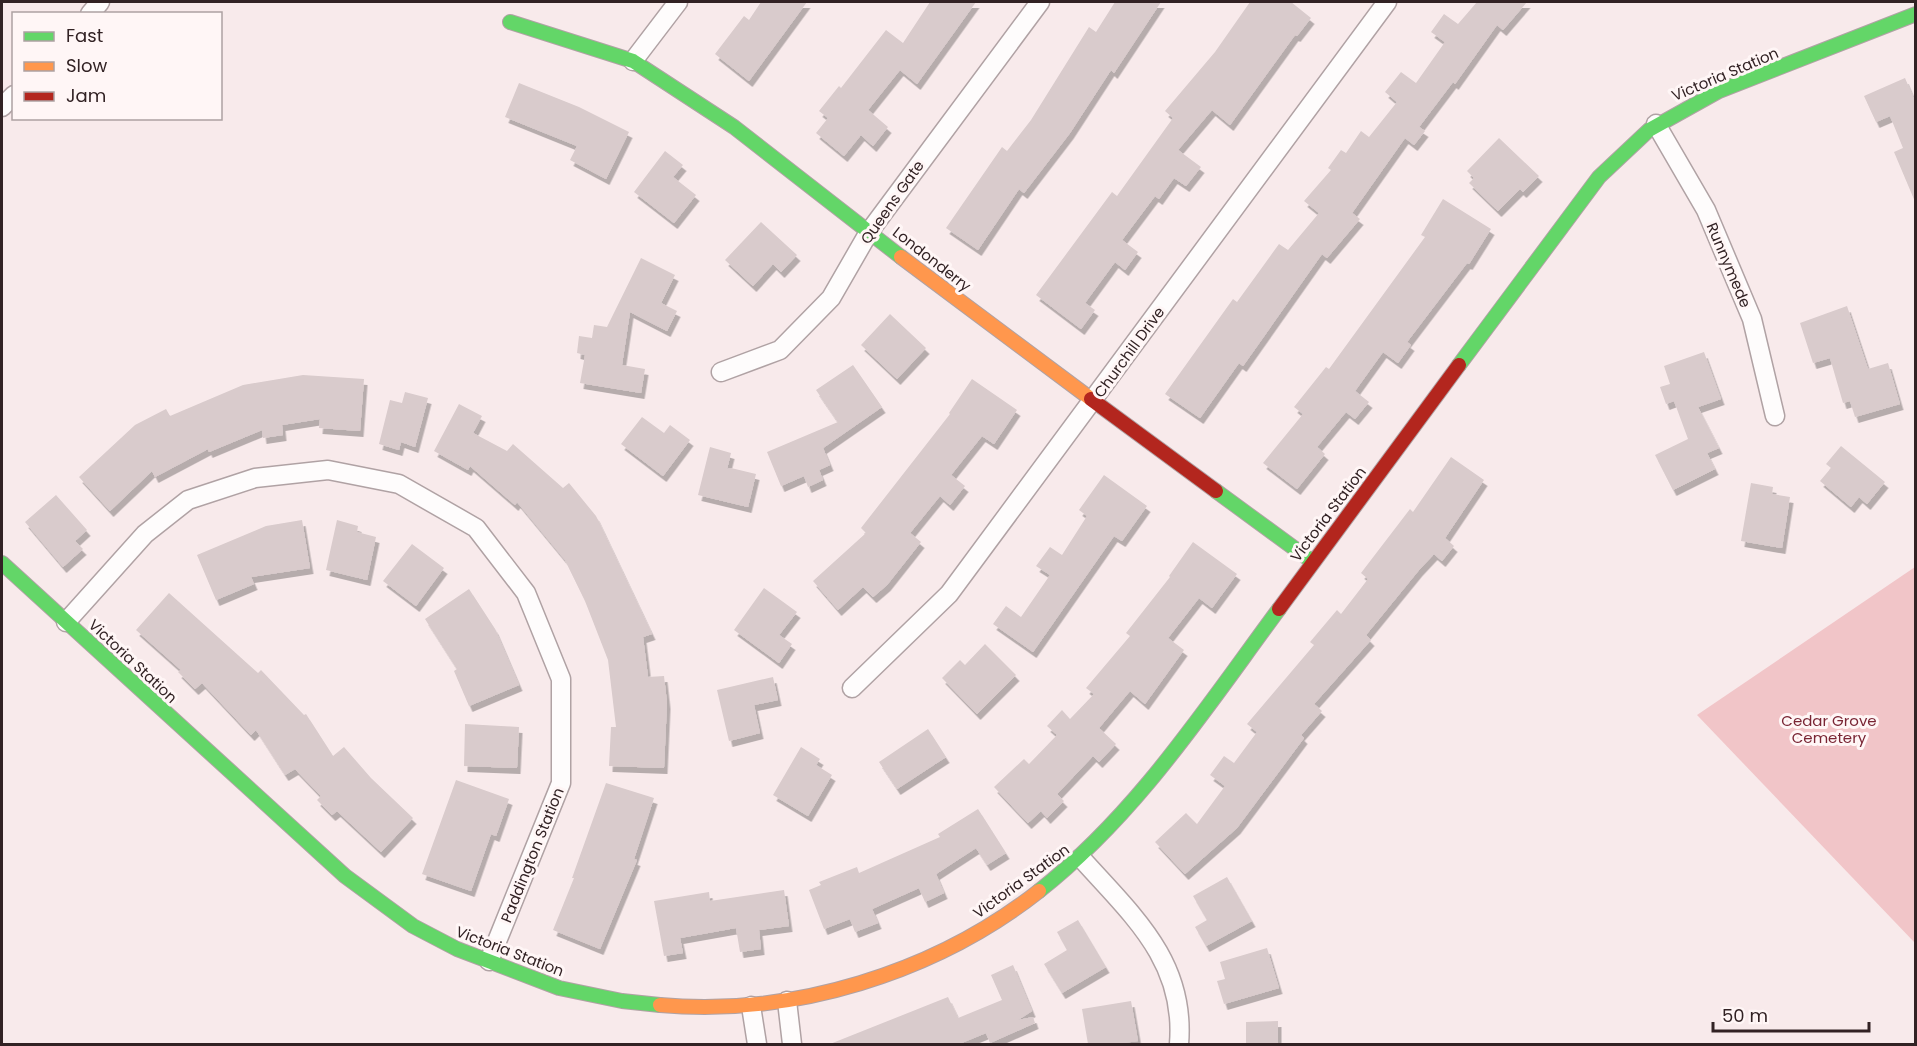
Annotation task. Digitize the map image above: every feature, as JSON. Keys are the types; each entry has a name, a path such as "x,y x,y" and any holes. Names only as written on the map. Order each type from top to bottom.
{"street":[{"path":"633,61 678,2"},
{"name":"Queens Gate","path":"721,372 780,350 831,298 869,232 1040,2"},
{"name":"Churchill Drive","path":"852,688 949,594 1387,2"},
{"name":"Victoria Station","path":"2,563 345,876 392,913 439,941 543,984 600,998 665,1005 751,1006 787,1001 860,982 941,951 981,931 1035,895 1081,858 1145,790 1599,177 1629,146 1656,124 1715,93 1916,14"},
{"name":"Londonderry","path":"510,22 633,61 734,127 869,232 1313,562"},
{"name":"Runnymede","path":"1656,124 1706,210 1752,319 1775,416"},
{"name":"Paddington Station","path":"66,622 145,534 188,500 255,478 328,470 399,484 476,528 526,593 561,679 561,783 489,961"},
{"path":"1081,858 1143,928 1165,961 1176,992 1180,1028 1179,1044"},
{"path":"787,1001 792,1044"},
{"path":"751,1006 756,1044"}],"green space":[{"name":"Cedar Grove Cemetery","path":"1915,567 1915,943 1697,715"}],"building":[{"path":"761,2 807,2 749,81 715,54 744,16 749,20"},
{"path":"930,2 976,2 917,84 900,70 868,110 888,127 873,146 861,135 844,156 816,133 828,118 819,111 839,86 841,88 886,30 903,43"},
{"path":"1115,2 1161,2 1114,73 1111,70 1070,133 1024,193 1019,189 978,250 946,228 1002,147 1007,151 1031,120 1089,27 1096,32"},
{"path":"1250,2 1291,2 1311,18 1297,36 1295,35 1230,125 1212,110 1178,150 1201,167 1186,186 1174,178 1159,199 1155,196 1122,240 1138,252 1125,270 1115,262 1085,303 1095,310 1081,329 1036,295 1112,192 1117,196 1173,118 1165,111 1215,52"},
{"path":"1477,2 1527,2 1503,30 1497,25 1455,84 1453,82 1419,127 1425,131 1414,145 1405,138 1352,213 1360,219 1327,258 1322,254 1243,366 1239,363 1200,418 1165,394 1233,299 1237,302 1279,244 1288,250 1319,213 1304,201 1331,170 1328,168 1341,150 1346,153 1361,131 1369,137 1397,102 1385,92 1401,72 1416,83 1445,42 1431,32 1444,14 1458,24"},
{"path":"1905,78 1916,104 1916,204 1894,152 1903,148 1890,116 1876,122 1864,96"},
{"path":"519,83 579,107 629,132 606,179 570,160 577,146 505,117"},
{"path":"1499,138 1539,176 1523,192 1520,189 1498,211 1469,183 1474,178 1467,171"},
{"path":"665,151 683,165 673,177 696,195 674,223 634,192"},
{"path":"1443,199 1491,229 1469,264 1467,263 1407,342 1411,345 1398,363 1383,352 1355,391 1369,402 1355,419 1346,412 1317,447 1325,454 1297,489 1263,463 1303,414 1294,407 1326,367 1329,369 1425,237 1421,235"},
{"path":"761,222 797,255 781,272 773,264 753,286 725,260"},
{"path":"641,258 675,275 661,303 677,311 667,331 630,312 622,365 645,369 641,393 580,383 585,355 577,353 579,336 592,338 594,325 607,327"},
{"path":"1847,306 1868,369 1888,363 1900,404 1855,417 1850,401 1843,403 1830,358 1813,363 1800,323"},
{"path":"890,314 926,348 897,379 861,345"},
{"path":"1704,352 1721,399 1698,407 1719,448 1707,453 1715,469 1673,490 1655,455 1688,439 1674,401 1666,404 1660,387 1670,384 1664,366"},
{"path":"853,365 882,407 823,448 830,465 819,470 823,480 808,487 804,476 781,486 767,452 838,422 816,390"},
{"path":"303,375 364,379 360,431 319,428 320,419 282,425 283,435 263,438 262,430 209,452 208,449 155,477 152,471 110,511 79,477 135,425 166,409 170,416 243,385"},
{"path":"972,379 1017,410 994,444 982,436 951,475 965,486 950,505 940,496 910,533 921,542 887,585 873,597 863,587 838,610 813,581 866,533 861,528 950,414"},
{"path":"405,392 428,398 415,447 401,442 399,450 379,444 390,400 402,403"},
{"path":"459,404 482,416 473,433 507,451 513,444 563,488 569,483 596,516 652,634 643,637 648,677 664,676 667,703 664,768 609,766 611,727 616,727 608,660 585,601 565,560 517,502 515,505 470,466 468,470 434,451"},
{"path":"642,417 664,433 670,425 690,440 663,476 621,444"},
{"path":"1841,446 1885,482 1867,504 1859,497 1851,507 1820,481 1831,468 1826,464"},
{"path":"710,447 731,453 727,469 756,474 748,507 698,495"},
{"path":"1451,457 1484,480 1445,538 1454,546 1442,561 1434,554 1419,570 1366,635 1371,640 1314,704 1322,711 1301,735 1304,738 1237,828 1185,874 1155,842 1186,813 1197,824 1225,786 1210,775 1224,756 1234,763 1257,732 1247,724 1314,645 1310,642 1337,610 1341,614 1368,579 1361,573 1410,509 1413,512"},
{"path":"1104,475 1147,506 1122,541 1114,536 1033,652 993,624 1006,606 1021,617 1050,575 1036,566 1050,547 1062,555 1087,516 1079,510"},
{"path":"1751,483 1773,487 1772,494 1790,497 1782,548 1741,541"},
{"path":"56,495 87,530 75,541 83,549 63,567 25,522"},
{"path":"302,520 310,568 251,577 254,584 216,600 197,555 266,526"},
{"path":"337,520 358,526 357,532 376,537 367,580 326,570"},
{"path":"1193,542 1237,574 1212,608 1199,598 1168,638 1184,650 1145,704 1130,691 1099,728 1116,744 1099,762 1093,756 1057,794 1064,801 1047,818 1041,811 1028,823 994,787 1024,759 1029,764 1057,735 1047,726 1062,710 1070,719 1094,694 1086,688 1130,636 1126,633 1170,577"},
{"path":"412,544 444,568 416,606 383,581"},
{"path":"764,588 797,612 779,635 792,644 779,663 734,630"},
{"path":"469,589 495,629 519,685 469,706 454,671 457,669 425,619"},
{"path":"169,593 258,673 261,670 304,715 306,714 333,756 344,747 371,778 413,818 381,852 337,811 332,815 317,800 321,796 295,769 285,775 256,730 251,735 202,683 195,689 178,672 181,670 136,630"},
{"path":"985,644 1016,675 977,714 942,678 960,660 965,665"},
{"path":"773,677 778,700 754,705 760,733 729,741 717,690"},
{"path":"465,724 519,727 517,768 464,766"},
{"path":"928,729 946,757 897,789 879,762"},
{"path":"801,747 820,759 816,765 832,775 808,816 773,795"},
{"path":"456,780 509,799 496,836 491,834 471,891 422,874"},
{"path":"606,783 654,798 634,859 637,860 600,949 553,930 574,878 572,878"},
{"path":"978,809 1006,853 987,865 976,848 936,874 944,893 925,902 919,888 872,909 878,923 855,932 850,919 824,929 809,890 821,885 819,882 857,867 859,873 940,837 938,834"},
{"path":"1227,877 1252,921 1206,946 1195,927 1207,920 1193,896"},
{"path":"784,890 789,926 759,930 761,949 740,952 736,928 680,938 683,953 664,956 654,901 709,892 710,901"},
{"path":"1078,920 1106,967 1062,993 1044,964 1067,950 1057,932"},
{"path":"1267,948 1279,988 1224,1004 1217,981 1225,979 1220,962"},
{"path":"1013,965 1032,1011 1018,1020 1033,1017 1035,1023 990,1043 986,1033 959,1044 830,1044 948,997 958,1018 1002,1000 991,975"},
{"path":"1131,1001 1138,1041 1088,1044 1082,1009"},
{"path":"1278,1021 1278,1044 1246,1044 1246,1022"}],"traffic: fast":[{"path":"1459,365 1599,177 1649,130 1719,91 1916,14"},
{"path":"510,22 633,61 734,127 901,257"},
{"path":"1216,491 1313,562"},
{"path":"2,563 345,876 413,926 457,949 559,988 622,1001 660,1005"},
{"path":"1039,891 1107,829 1168,759 1279,609"}],"traffic: slow":[{"path":"901,257 1091,399"},
{"path":"660,1005 710,1007 760,1004 811,996 860,983 908,966 954,945 998,920 1039,891"}],"traffic: jam":[{"path":"1279,609 1459,365"},
{"path":"1091,399 1216,491"}]}
